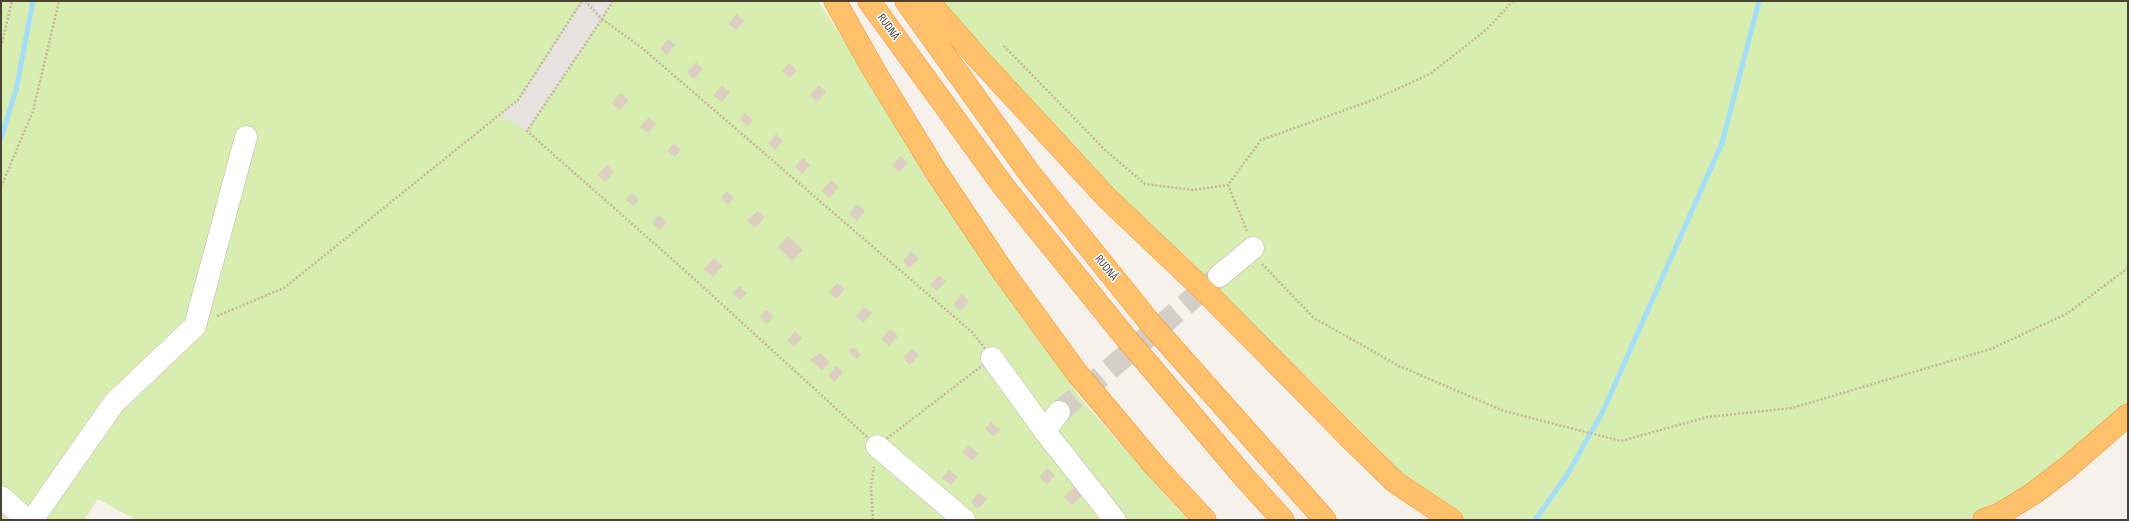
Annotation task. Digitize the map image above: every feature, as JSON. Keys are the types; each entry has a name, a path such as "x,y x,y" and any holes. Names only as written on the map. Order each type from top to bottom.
{"highway":[{"path":"835,1 875,72 933,167 1004,273 1077,373 1205,520"},
{"name":"RUDNÁ","path":"869,1 1004,187 1126,338 1245,478 1283,520"},
{"name":"RUDNÁ","path":"906,1 1030,174 1151,324 1325,520"},
{"path":"928,1 976,56 1107,198 1209,295 1350,439 1395,482 1452,520"},
{"path":"1984,520 2000,514 2034,493 2068,467 2128,415"}],"street":[{"path":"32,520 114,404 195,326 246,136"},
{"path":"1219,276 1253,248"},
{"path":"992,358 1047,434 1115,520"},
{"path":"1047,434 1048,426 1059,412"},
{"path":"877,454 964,520"},
{"path":"1,497 27,520"}],"path":[{"path":"1,47 12,1"},
{"path":"1,187 33,111 59,1"},
{"path":"195,326 284,288 518,100 582,1"},
{"path":"585,1 602,19 642,48 973,333 992,358 877,454 871,487 874,520"},
{"path":"613,1 526,131 691,276 877,454"},
{"path":"1004,46 1105,150 1145,184 1193,190 1228,185 1262,140 1373,100 1430,74 1486,30 1513,1"},
{"path":"1228,185 1257,259 1314,318 1399,366 1504,411 1621,441 1707,417 1792,408 1991,349 2068,314 2128,268"}],"green space":[{"path":"1,1 818,1 1081,399 1188,520 136,520 98,499 84,520 1,520"},
{"path":"928,1 2128,1 2128,415 1984,520 1452,520 1395,482","holes":["1692,210 1603,411 1592,429"]}],"shaded area":[{"path":"582,1 613,1 527,131 500,115 518,100"}],"building":[{"path":"737,14 744,21 736,30 728,24"},
{"path":"668,39 675,45 667,55 660,49"},
{"path":"696,62 703,69 694,79 687,72"},
{"path":"789,63 797,70 790,78 782,71"},
{"path":"722,85 730,92 722,102 713,95"},
{"path":"819,85 826,92 817,102 810,95"},
{"path":"620,93 629,100 620,110 612,103"},
{"path":"745,113 753,120 748,126 740,119"},
{"path":"649,117 656,124 648,133 640,127"},
{"path":"776,134 783,141 775,150 768,144"},
{"path":"674,143 681,150 675,157 667,151"},
{"path":"900,156 908,163 899,172 892,165"},
{"path":"803,158 810,165 802,174 795,167"},
{"path":"607,165 614,172 605,182 598,175"},
{"path":"831,180 839,187 829,198 822,191"},
{"path":"727,191 734,198 728,205 721,198"},
{"path":"631,193 639,199 634,206 625,199"},
{"path":"857,204 865,211 857,221 849,214"},
{"path":"757,211 765,217 755,228 747,221"},
{"path":"659,215 667,222 660,230 652,223"},
{"path":"788,236 803,250 792,261 778,247"},
{"path":"911,251 919,258 910,268 903,261"},
{"path":"714,258 723,266 713,277 704,269"},
{"path":"939,275 946,281 937,291 930,285"},
{"path":"837,283 845,289 836,299 829,292"},
{"path":"739,286 747,293 740,300 732,294"},
{"path":"962,294 969,302 960,311 953,304"},
{"path":"864,307 872,313 863,323 856,316"},
{"path":"766,310 774,316 767,324 760,317"},
{"path":"890,329 898,336 889,346 881,339"},
{"path":"795,331 802,338 794,347 787,341"},
{"path":"852,347 861,354 857,359 848,351"},
{"path":"912,348 919,355 910,365 903,358"},
{"path":"820,353 830,362 822,371 810,360"},
{"path":"836,366 843,372 835,382 828,376"},
{"path":"991,422 1000,430 993,437 985,429"},
{"path":"969,445 979,454 972,461 962,452"},
{"path":"1047,468 1055,475 1047,484 1039,477"},
{"path":"949,470 958,477 951,485 942,478"},
{"path":"1075,486 1084,494 1072,505 1064,497"},
{"path":"979,493 987,499 978,509 971,502"}],"waterway":[{"path":"1,138 16,90 33,1"},
{"path":"1535,520 1567,475 1603,411 1722,143 1759,1"}],"tunnel":[{"path":"1059,412 1218,277"}]}
